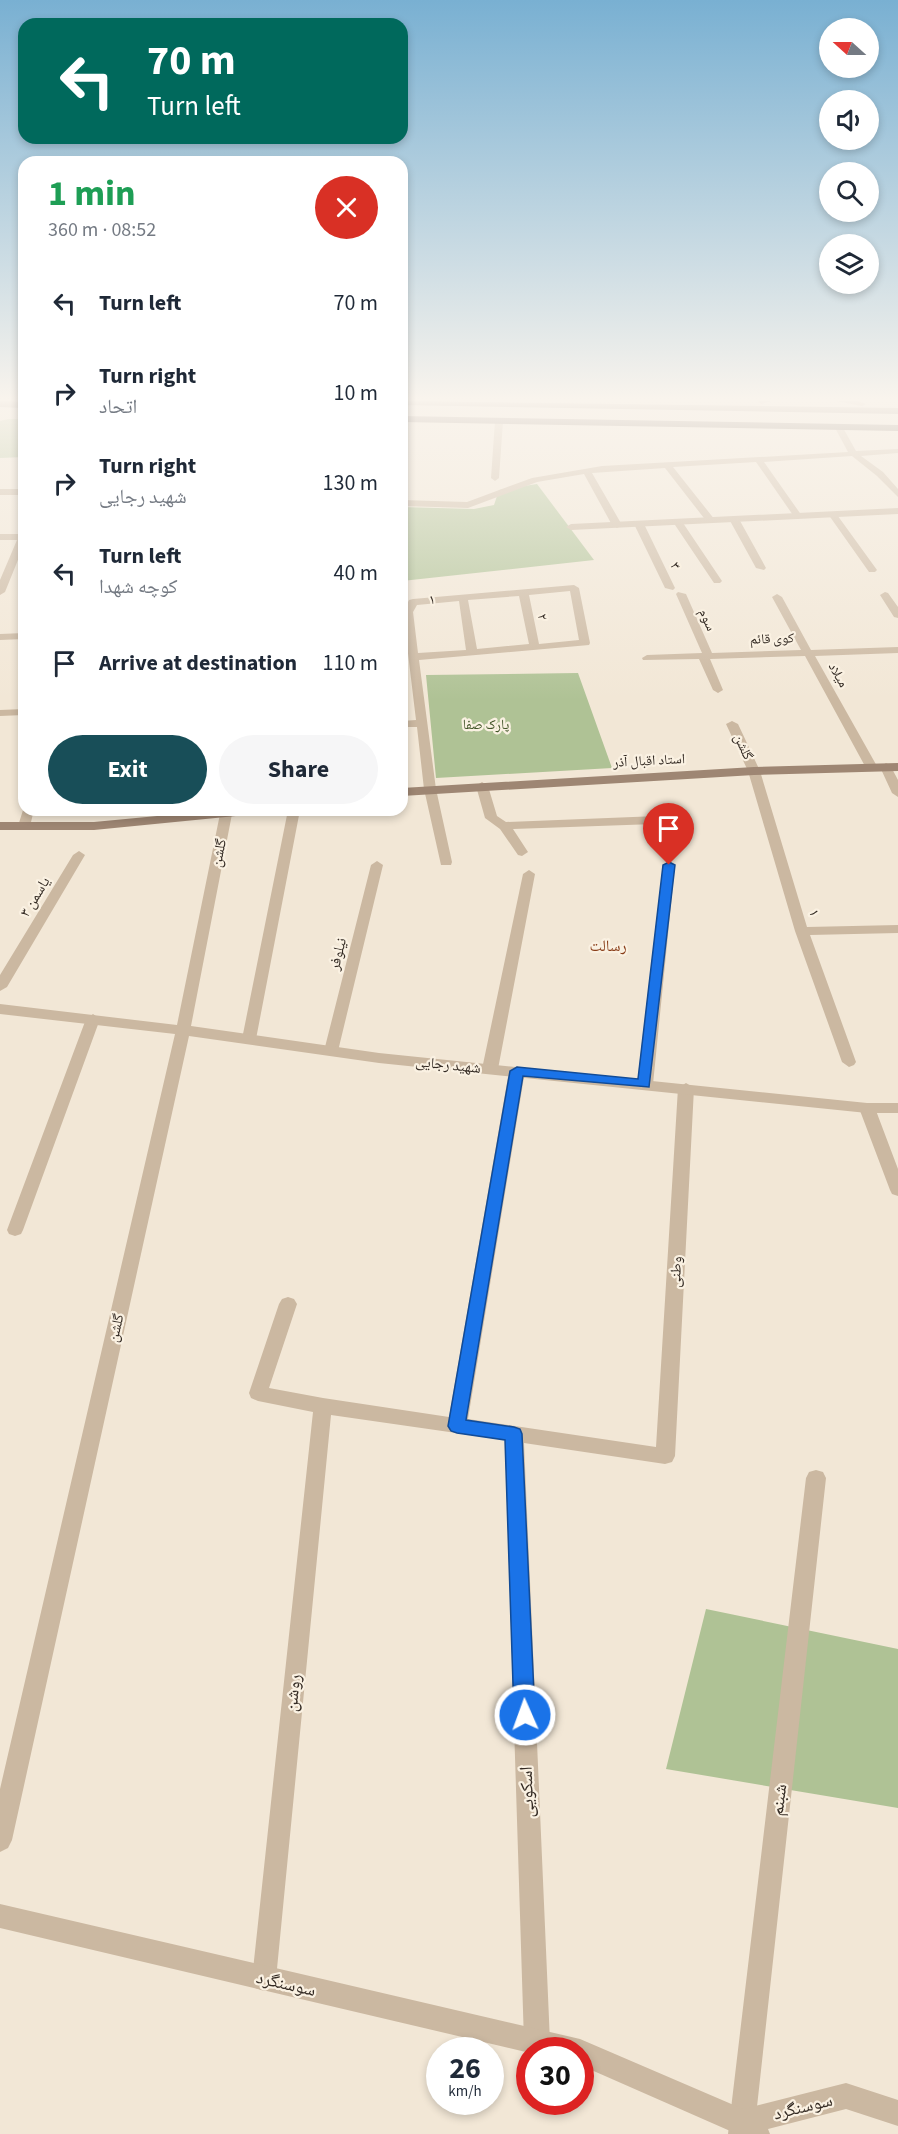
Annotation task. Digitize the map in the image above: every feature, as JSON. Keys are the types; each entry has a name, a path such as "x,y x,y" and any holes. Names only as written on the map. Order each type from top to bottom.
{"main road":[{"name":"استاد اقبال آذر","path":"408,791 754,771 892,767"},
{"path":"0,826 94,826 164,816"}],"street":[{"path":"408,504 468,506 482,501"},
{"path":"603,501 617,525"},
{"path":"695,501 710,520"},
{"path":"787,501 798,516"},
{"path":"571,527 898,511"},
{"path":"832,514 872,570"},
{"path":"734,519 761,568"},
{"path":"678,522 717,581"},
{"name":"۳","path":"639,524 670,588"},
{"path":"0,537 18,536"},
{"path":"0,592 18,548"},
{"name":"۱","path":"414,657 408,612 413,602 574,588 585,643 535,647"},
{"name":"۲","path":"523,592 535,647"},
{"name":"سوم","path":"681,594 705,656"},
{"path":"885,595 898,615"},
{"name":"میلاد","path":"777,597 872,768"},
{"path":"463,598 472,652"},
{"path":"0,637 18,636"},
{"path":"446,862 430,789 414,657 535,647"},
{"name":"کوی قائم","path":"647,658 898,650"},
{"path":"705,656 718,690"},
{"path":"408,672 416,671"},
{"path":"0,713 18,712"},
{"path":"408,724 422,723"},
{"name":"گلشن","path":"732,724 754,771"},
{"path":"892,767 898,793"},
{"name":"۱","path":"754,771 802,930 849,1062"},
{"path":"482,786 491,818 504,826 522,852"},
{"path":"24,826 26,816"},
{"name":"گلشن","path":"0,1840 183,1030 226,816"},
{"path":"249,1039 293,816"},
{"path":"504,826 683,819"},
{"name":"یاسمن ۳","path":"0,987 79,855"},
{"name":"نیلوفر","path":"331,1051 376,865"},
{"path":"645,1084 669,865"},
{"path":"490,1069 528,874"},
{"path":"802,930 898,929"},
{"name":"شهید رجایی","path":"0,1009 490,1069 867,1108 898,1108"},
{"path":"15,1230 93,1019"},
{"path":"457,1426 517,1071"},
{"name":"وطنی","path":"514,1434 665,1456 686,1088"},
{"path":"867,1108 898,1190"},
{"path":"288,1304 258,1393 322,1407 514,1434"},
{"name":"روشن","path":"264,1979 322,1407"},
{"name":"اسکویی","path":"514,1434 537,2037"},
{"name":"شبنم","path":"747,2130 816,1478"},
{"name":"سوسنگرد","path":"0,1916 516,2037"},
{"path":"594,2059 747,2130"},
{"name":"سوسنگرد","path":"747,2130 846,2096 898,2113"}],"green space":[{"path":"495,501 549,501 594,560 408,580 408,507 474,509 494,505"},
{"name":"پارک صفا","path":"578,673 612,768 436,778 426,675"},
{"path":"706,1609 898,1649 898,1808 666,1769"}],"district":[{"name":"رسالت","path":"608,946"}],"route":[{"path":"525,1715 514,1434 457,1426 517,1071 645,1084 669,865"}]}
